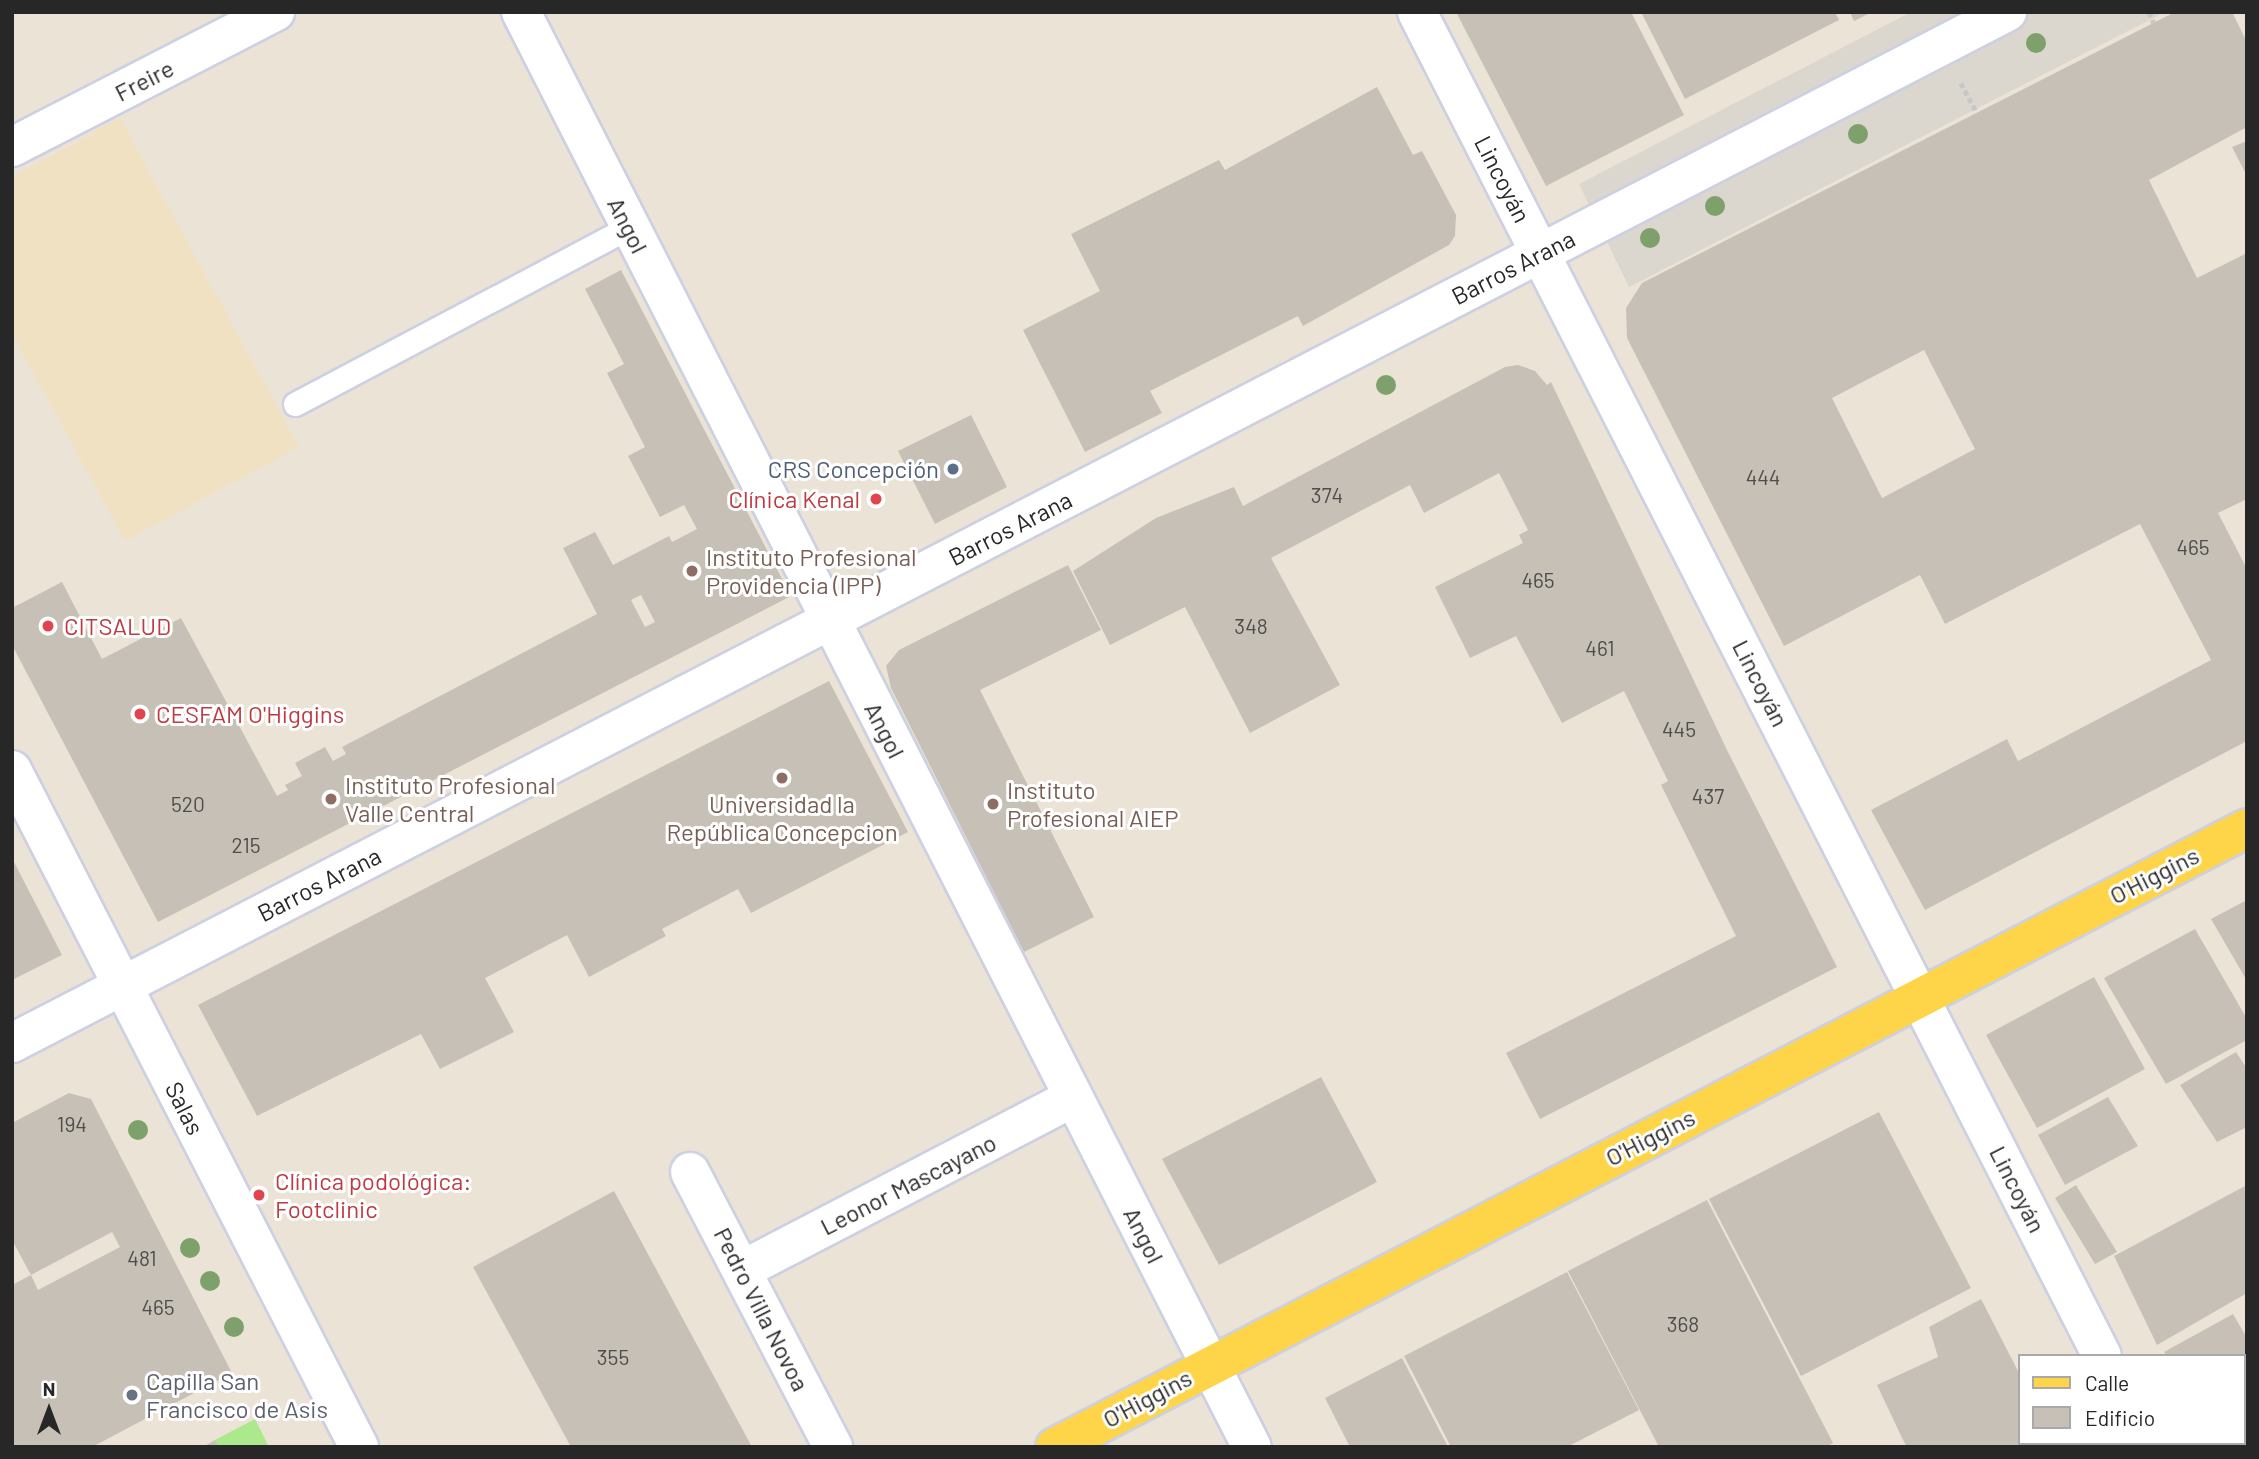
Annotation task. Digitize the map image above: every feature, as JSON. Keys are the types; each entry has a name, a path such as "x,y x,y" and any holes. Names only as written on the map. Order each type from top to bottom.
{"main road":[{"name":"O'Higgins","path":"1055,1447 2247,828"}],"street":[{"name":"Freire","path":"12,148 275,12"},
{"name":"Angol","path":"521,12 1252,1447"},
{"name":"Lincoyán","path":"1417,12 2101,1354"},
{"name":"Barros Arana","path":"12,1043 2006,12"},
{"name":"Salas","path":"12,769 359,1447"},
{"name":"Leonor Mascayano","path":"742,1270 1073,1098"},
{"name":"Pedro Villa Novoa","path":"690,1172 833,1447"}],"lane":[{"path":"295,404 629,227"}],"path":[{"path":"2149,12 2154,23"}],"shaded area":[{"path":"1911,12 2165,12 1629,287 1579,184"},
{"path":"120,118 299,447 125,541 12,334 12,177"}],"green space":[{"path":"255,1419 269,1447 219,1447 215,1440"}],"building":[{"path":"1456,12 1631,12 1684,115 1546,186"},
{"path":"1641,12 1835,12 1839,20 1685,99"},
{"path":"1850,12 1872,12 1854,21"},
{"path":"2175,12 2232,12 2247,42 2247,127 2149,180 2197,278 2247,253 2247,499 2218,513 2247,569 2247,741 1925,910 1871,810 2007,739 2018,761 2211,660 2140,524 1945,624 1920,575 1784,646 1627,338 1626,308 1642,283","holes":["1924,350 1975,449 1882,498 1832,398"]},
{"path":"1377,87 1413,155 1422,151 1456,215 1455,236 1449,245 1303,326 1298,316 1150,391 1162,413 1085,452 1023,330 1100,291 1071,234 1219,160 1225,170"},
{"path":"2247,141 2247,176 2232,147"},
{"path":"621,270 791,596 158,922 12,645 12,608 62,582 102,659 181,618 277,796 288,790 285,785 302,776 295,763 325,747 333,761 346,754 342,747 597,614 563,548 595,532 613,565 669,536 672,542 697,529 684,505 660,517 628,456 645,447 607,373 624,364 585,289","holes":["641,595 655,622 645,627 631,600"]},
{"path":"1518,365 1535,371 1547,385 1551,382 1728,752 1837,967 1540,1119 1506,1053 1736,936 1661,785 1668,781 1624,691 1562,723 1516,636 1470,658 1435,587 1523,543 1519,535 1528,530 1499,473 1424,513 1410,485 1271,558 1340,685 1250,733 1185,607 1110,645 1073,571 1156,518 1234,487 1243,506 1505,367"},
{"name":"CRS Concepción","path":"971,415 1007,487 935,524 898,451"},
{"name":"Instituto Profesional AIEP","path":"1068,565 1101,630 980,690 1094,917 1024,952 891,688 886,666 899,650"},
{"path":"829,681 908,832 751,913 738,889 662,929 666,936 589,977 567,935 485,978 514,1032 440,1069 421,1034 257,1116 198,1005"},
{"path":"12,858 62,955 12,980"},
{"path":"2247,900 2247,981 2211,919"},
{"path":"2195,929 2247,1019 2247,1040 2166,1084 2104,978"},
{"path":"2094,977 2145,1069 2037,1128 1986,1035"},
{"path":"2236,1052 2247,1069 2247,1127 2217,1142 2180,1085"},
{"path":"1321,1077 1377,1182 1219,1265 1162,1159"},
{"path":"69,1093 91,1099 232,1373 92,1447 12,1447 12,1285 31,1275 12,1240 12,1123","holes":["112,1232 120,1247 38,1290 31,1275"]},
{"path":"2108,1097 2138,1146 2065,1185 2038,1135"},
{"path":"1879,1112 1971,1288 1801,1376 1709,1199"},
{"path":"2076,1185 2117,1252 2095,1264 2055,1198"},
{"path":"2247,1185 2247,1293 2157,1345 2114,1256"},
{"path":"614,1191 752,1447 571,1447 473,1267"},
{"path":"1707,1200 1833,1443 1826,1447 1659,1447 1568,1271"},
{"path":"1567,1272 1639,1410 1567,1447 1451,1447 1404,1356"},
{"path":"1981,1299 2018,1371 2018,1445 2057,1447 1907,1447 1877,1385 1938,1357 1929,1327"},
{"path":"2233,1314 2247,1338 2247,1447 2216,1445 2245,1445 2245,1354 2164,1352"},
{"path":"1402,1358 1448,1447 1350,1447 1325,1398"},
{"path":"215,1440 219,1447 203,1447"}],"place":[{"name":"CRS Concepción","path":"953,469"},
{"name":"Clínica Kenal","path":"876,499"},
{"name":"Instituto Profesional Providencia (IPP)","path":"692,571"},
{"name":"CITSALUD","path":"48,626"},
{"name":"CESFAM O'Higgins","path":"140,714"},
{"name":"Universidad la República Concepcion","path":"782,778"},
{"name":"Instituto Profesional Valle Central","path":"331,799"},
{"name":"Instituto Profesional AIEP","path":"993,804"},
{"name":"Clínica podológica: Footclinic","path":"259,1195"},
{"name":"Capilla San Francisco de Asis","path":"132,1395"}]}
